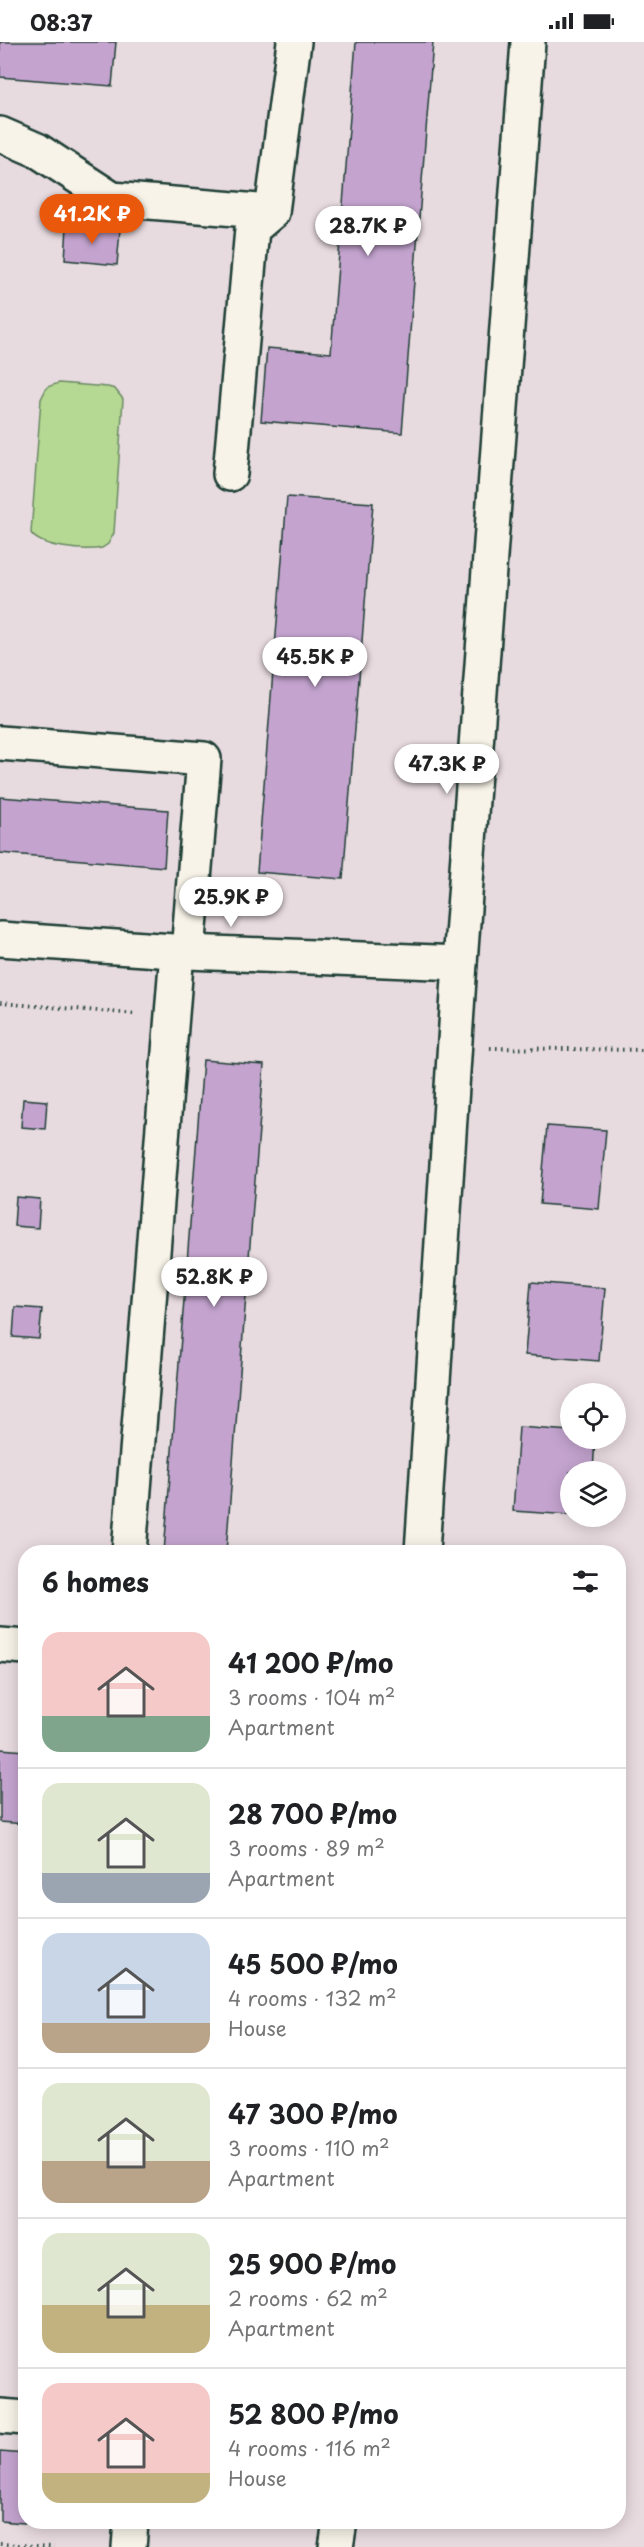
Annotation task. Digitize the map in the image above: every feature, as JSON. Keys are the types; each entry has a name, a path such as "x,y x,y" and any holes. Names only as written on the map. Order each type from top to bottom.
{"street":[{"path":"230,474 252,229 272,212 294,42"},
{"path":"422,1545 460,963 528,42"},
{"path":"0,134 37,150 112,199 272,212"},
{"path":"0,743 204,759 182,952 171,1017 130,1545"},
{"path":"0,939 182,952 460,963"},
{"path":"0,1645 18,1646"},
{"path":"0,2416 18,2417"},
{"path":"129,2547 130,2529"},
{"path":"336,2547 339,2529"}],"path":[{"path":"0,1003 171,1017"},
{"path":"456,1047 644,1050"},
{"path":"0,2544 54,2547"}],"green space":[{"path":"59,383 108,387 115,389 123,399 114,533 108,544 102,548 75,549 53,545 36,538 31,533 41,399 47,387"}],"building":[{"path":"0,42 116,42 112,86 0,77"},
{"path":"356,42 433,42 402,433 261,421 267,348 331,353"},
{"path":"67,226 120,230 117,265 65,260"},
{"path":"287,497 373,503 343,879 257,872"},
{"path":"0,797 168,810 164,867 0,853"},
{"path":"203,1060 264,1065 227,1545 165,1545"},
{"path":"23,1099 47,1101 45,1129 21,1127"},
{"path":"547,1126 606,1130 599,1209 540,1204"},
{"path":"16,1197 40,1199 38,1228 14,1226"},
{"path":"531,1282 605,1288 599,1361 525,1355"},
{"path":"15,1307 42,1309 39,1339 13,1337"},
{"path":"519,1427 560,1430 560,1449 594,1449 594,1461 560,1461 560,1514 513,1511"},
{"path":"0,1749 18,1750 18,1823 0,1822"},
{"path":"0,2452 18,2453 18,2522 0,2521"}]}
